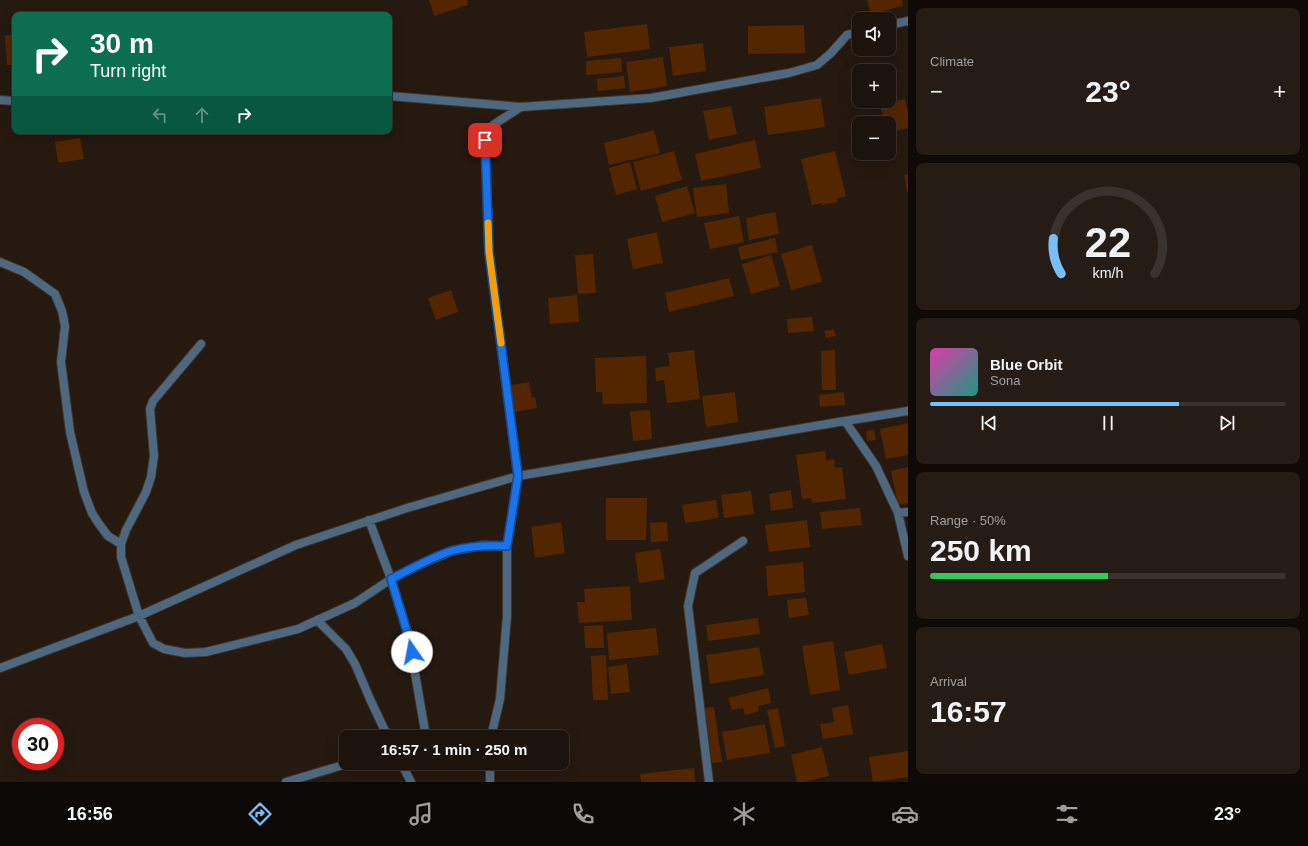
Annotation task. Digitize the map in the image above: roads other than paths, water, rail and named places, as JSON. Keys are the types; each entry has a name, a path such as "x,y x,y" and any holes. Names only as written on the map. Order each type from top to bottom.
{"street":[{"path":"896,24 908,21"},
{"path":"392,96 520,107 651,98 789,73 817,65 831,53 847,35 852,34"},
{"path":"0,100 12,101"},
{"path":"493,730 500,699 506,624 507,546 518,476 489,252 485,140 493,125 520,107"},
{"path":"0,262 24,272 55,294 62,311 65,326 60,362 70,432 84,492 92,513 99,524 108,536 121,544"},
{"path":"201,344 153,401 150,409 154,456 151,477 146,492 126,530 121,544 121,557 139,616 153,643 164,650 184,653 206,652 291,631 355,603 391,579 452,551 484,545 507,546"},
{"path":"0,668 139,616 296,546 407,508 518,476 908,411"},
{"path":"845,422 876,466 898,513 908,556"},
{"path":"898,513 908,512"},
{"path":"369,520 391,579 409,638 425,730"},
{"path":"708,782 688,606 695,573 743,541"},
{"path":"317,620 346,649 356,664 385,730"},
{"path":"286,782 339,766"},
{"path":"405,770 411,782"},
{"path":"490,770 490,782"}]}
